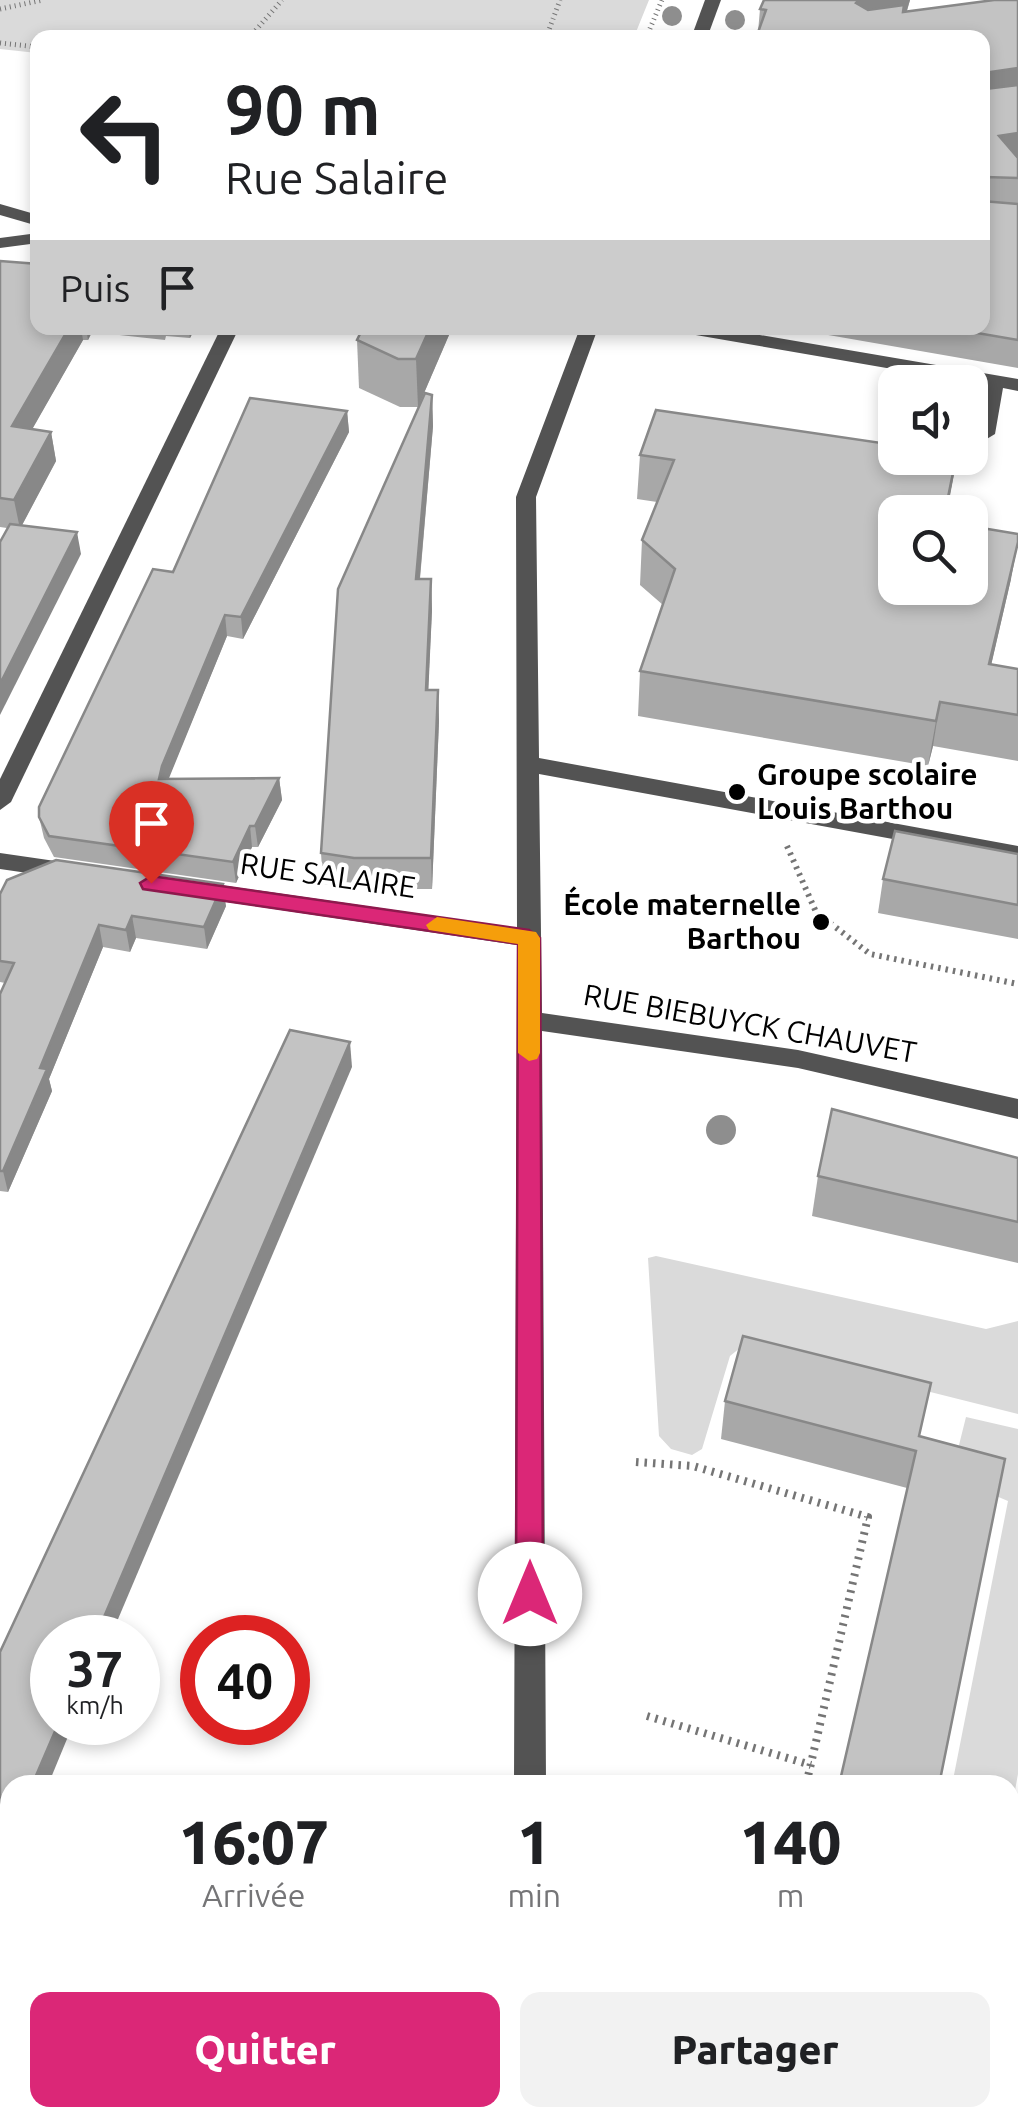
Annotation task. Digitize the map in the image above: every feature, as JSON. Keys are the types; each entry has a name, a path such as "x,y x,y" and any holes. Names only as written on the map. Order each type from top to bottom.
{"street":[{"path":"702,30 713,0"},
{"path":"0,209 30,218"},
{"path":"0,243 30,239"},
{"path":"0,802 227,335"},
{"path":"530,1775 526,496 586,335"},
{"path":"730,335 1018,385"},
{"path":"988,420 996,381"},
{"path":"528,764 1018,854"},
{"path":"0,861 98,876"},
{"name":"RUE SALAIRE","path":"176,887 529,938"},
{"name":"RUE BIEBUYCK CHAUVET","path":"529,1020 798,1059 1018,1109"}],"path":[{"path":"0,9 42,0"},
{"path":"256,30 282,0"},
{"path":"549,30 560,0"},
{"path":"649,30 662,0"},
{"path":"0,44 30,46"},
{"path":"771,808 816,912 870,954 1018,984"},
{"path":"636,1462 693,1466 868,1518 808,1775"},
{"path":"647,1716 811,1765"}],"shaded area":[{"path":"0,0 649,0 637,30 30,30 30,52 0,49"},
{"path":"656,1256 986,1329 1018,1321 1018,1414 763,1350 740,1348 730,1356 702,1449 692,1455 671,1449 659,1436 648,1258"},
{"path":"966,1417 1018,1429 1018,1775 954,1775 1008,1501 951,1477"}],"building":[{"path":"764,0 859,0 856,3 868,10 904,5 903,12 1018,0 1018,68 990,72 990,30 759,30 766,10 760,9"},
{"path":"1018,85 1018,133 999,136 1018,158 1018,178 990,177 990,88"},
{"path":"990,202 1018,204 1018,340 989,335"},
{"path":"0,261 30,263 30,335 65,335 12,426 51,432 14,500 0,498"},
{"path":"360,335 427,335 416,359 398,359 357,340"},
{"path":"425,393 432,395 416,579 431,579 426,690 438,690 431,858 354,858 321,853 338,589"},
{"path":"250,398 347,411 241,617 225,615 159,779 279,778 233,862 49,836 39,817 39,807 153,569 173,572"},
{"path":"656,410 878,443 878,475 953,475 948,495 878,495 878,605 988,605 988,529 1018,534 989,664 1018,669 1018,715 940,702 936,721 640,671 675,569 642,540 674,460 640,455"},
{"path":"10,524 77,532 0,684 0,542"},
{"path":"895,831 1018,854 1018,905 883,879"},
{"path":"56,860 223,884 204,927 132,916 126,930 99,925 40,1068 47,1069 0,1171 0,994 14,963 0,961 0,894 7,880"},
{"path":"290,1030 350,1042 105,1615 30,1615 30,1745 49,1745 36,1775 0,1775 0,1652"},
{"path":"832,1109 1018,1158 1018,1222 818,1176"},
{"path":"743,1336 931,1383 919,1436 1005,1459 941,1775 841,1775 916,1451 725,1401"}],"slow traffic":[{"path":"437,925 529,938 529,1053"}],"place":[{"name":"Groupe scolaire Louis Barthou","path":"737,792"},
{"name":"École maternelle Barthou","path":"821,922"}],"route":[{"path":"151,883 529,938 530,1594"}]}
